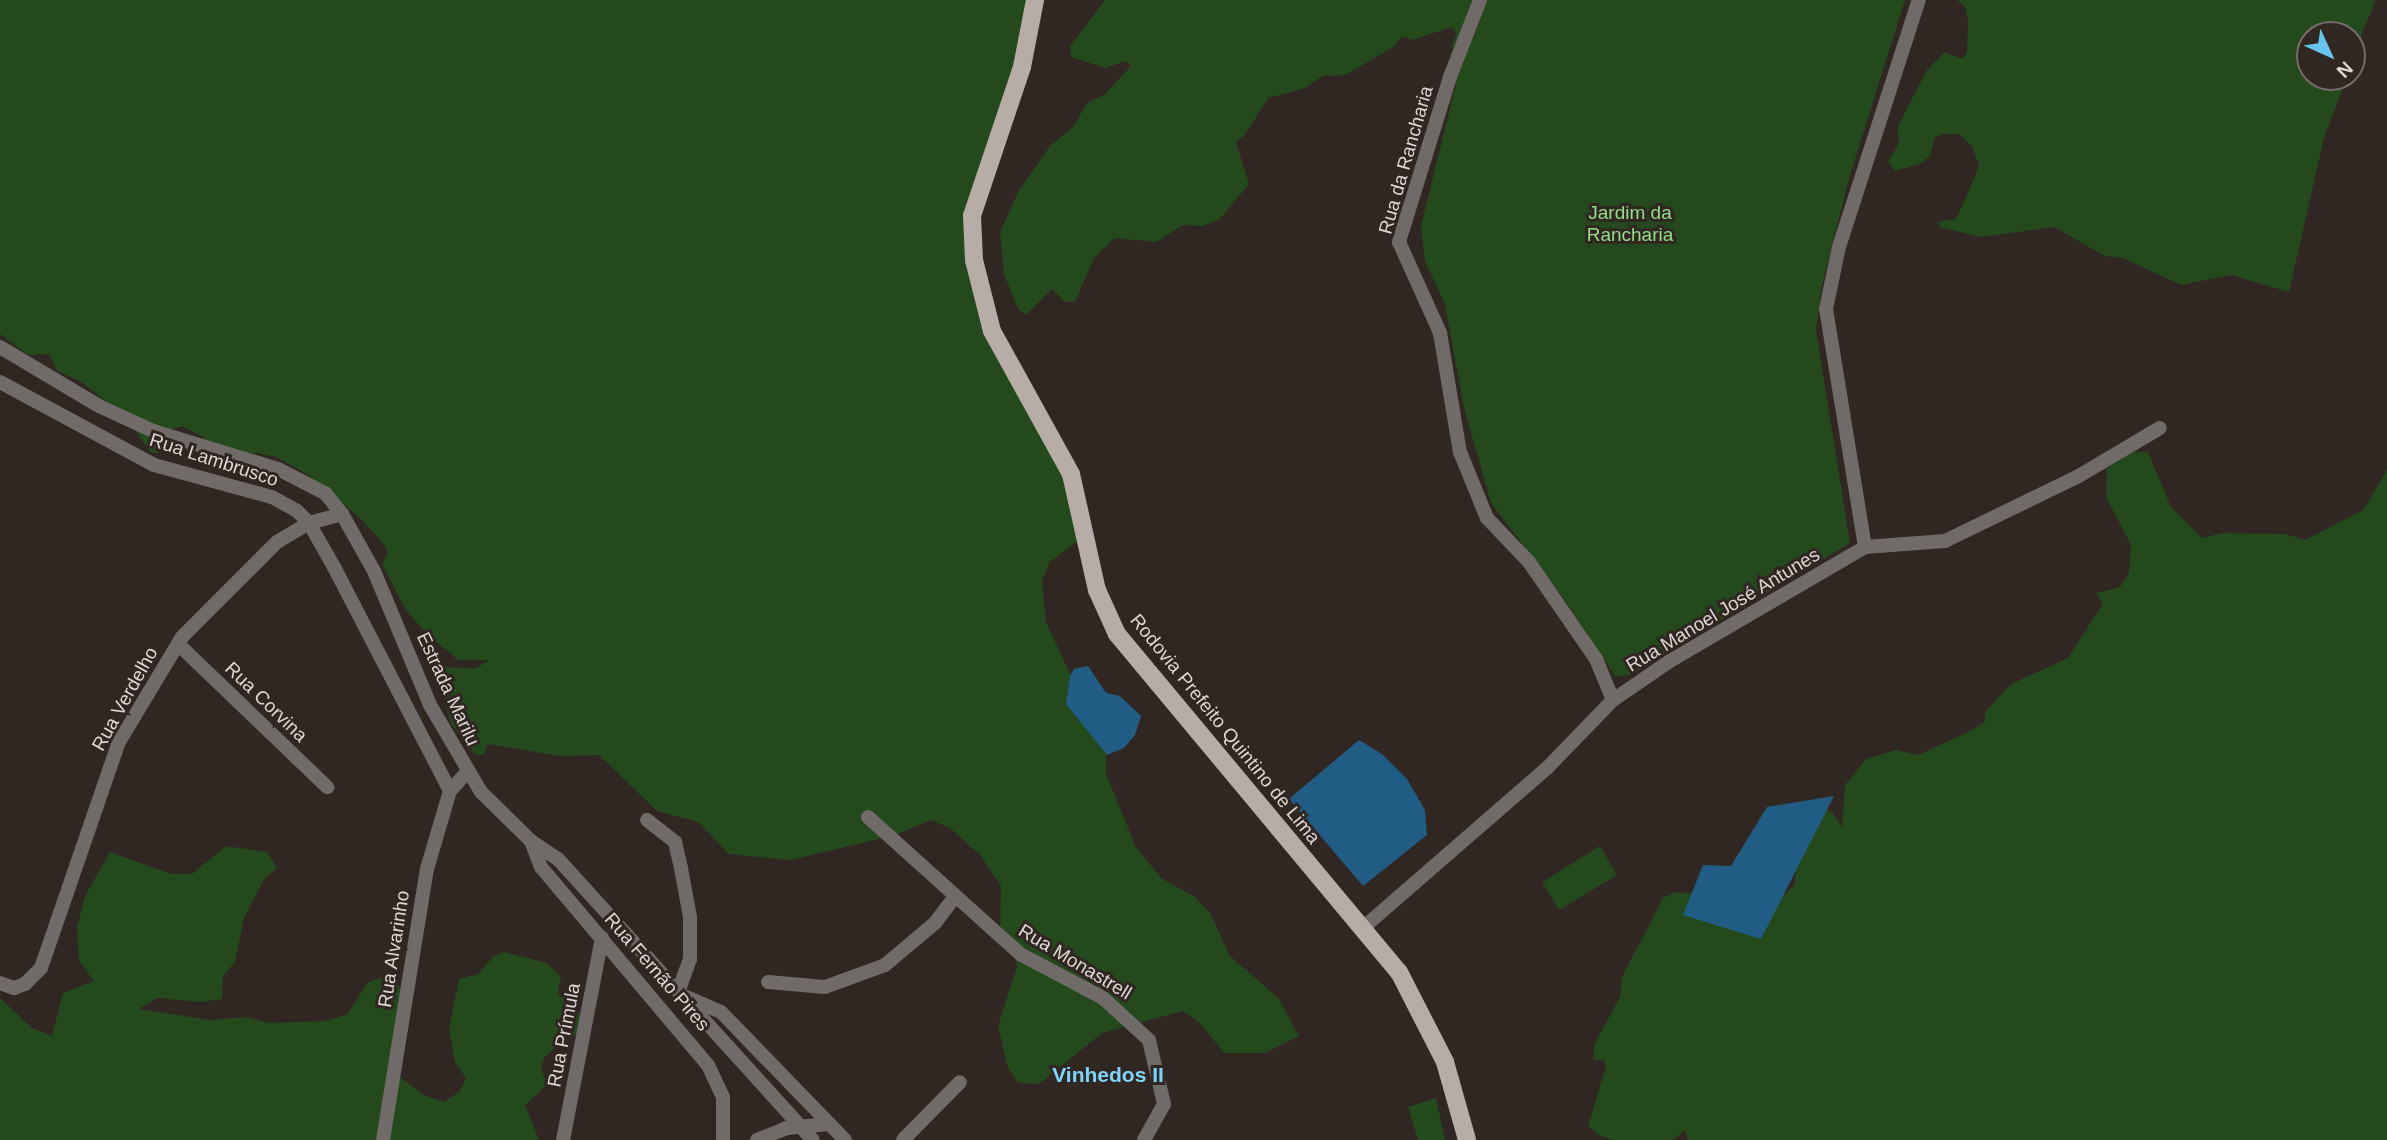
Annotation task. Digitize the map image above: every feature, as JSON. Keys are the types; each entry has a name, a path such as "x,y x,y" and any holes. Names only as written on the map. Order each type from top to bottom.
{"main road":[{"name":"Rodovia Prefeito Quintino de Lima","path":"1035,0 1022,67 972,216 974,261 992,331 1071,474 1097,590 1117,634 1250,797 1364,927 1424,1014 1455,1090 1467,1140"}],"street":[{"name":"Rua da Rancharia","path":"1480,0 1450,77 1399,242 1440,333 1460,452 1488,518 1536,573 1595,659 1614,700"},
{"path":"1865,547 1826,309 1839,247 1919,0"},
{"name":"Estrada Marilu","path":"0,347 99,406 153,432 309,481 342,514 374,571 430,705 467,772 531,841 558,859 681,993 799,1128 813,1140"},
{"name":"Rua Lambrusco","path":"0,382 154,465 272,497 309,523 450,791"},
{"name":"Rua Manoel José Antunes","path":"1364,927 1548,767 1614,700 1769,600 1865,547 1945,541 2066,483 2160,428"},
{"name":"Rua Verdelho","path":"0,983 13,988 25,984 41,968 119,743 178,644 277,542 309,523 342,514"},
{"name":"Rua Corvina","path":"178,644 327,788"},
{"name":"Rua Alvarinho","path":"383,1140 427,869 450,791 467,772"},
{"name":"Rua Monastrell","path":"868,817 953,899 1020,954 1103,998 1149,1040 1164,1104 1144,1140"},
{"path":"647,820 675,842 681,868 690,917 690,959 681,993 721,1012 845,1140"},
{"name":"Rua Fernão Pires","path":"531,841 541,867 708,1065 723,1097 723,1140"},
{"path":"768,982 825,987 885,965 935,923 953,899"},
{"name":"Rua Prímula","path":"563,1140 602,938"},
{"path":"903,1140 960,1082"},
{"path":"757,1140 799,1128 830,1124"}],"green space":[{"path":"0,0 1027,0 1021,66 971,208 998,334 1066,474 1081,538 1049,563 1042,581 1046,622 1106,753 1106,774 1136,847 1161,878 1195,897 1210,913 1230,956 1279,999 1299,1036 1265,1053 1224,1053 1201,1024 1183,1011 1102,1033 1039,1084 1018,1083 1008,1068 998,1026 1017,967 1013,946 1000,928 1001,886 980,855 950,828 931,820 895,835 791,860 729,854 698,822 657,811 599,755 560,756 488,744 483,755 476,755 451,724 437,676 442,667 476,668 490,660 458,660 426,633 406,610 382,564 388,553 384,544 361,519 308,475 277,457 256,453 241,456 224,471 205,438 182,426 165,431 171,443 166,452 151,453 126,417 80,381 57,371 49,354 28,355 0,334"},
{"name":"Jardim da Rancharia","path":"1105,0 1905,0 1850,175 1822,285 1816,330 1850,543 1633,674 1616,677 1562,596 1491,503 1464,408 1445,304 1425,261 1421,226 1462,60 1451,46 1457,34 1452,27 1412,40 1402,36 1392,48 1345,75 1323,76 1303,89 1268,98 1245,135 1236,142 1249,184 1219,220 1202,226 1183,225 1156,242 1115,238 1094,258 1075,302 1065,302 1052,289 1026,315 1018,309 1004,274 1000,232 1018,192 1050,146 1073,127 1087,103 1104,95 1131,66 1126,61 1105,68 1071,57 1070,46"},
{"path":"1957,0 2376,0 2366,24 2366,21 2296,21 2296,91 2342,91 2324,138 2289,292 2231,275 2181,285 2123,258 2105,256 2054,227 1981,237 1939,227 1938,222 1955,219 1979,166 1972,146 1959,134 1941,134 1935,138 1930,156 1920,164 1895,171 1888,162 1899,143 1897,128 1927,70 1945,52 1962,59 1967,53 1968,21 1965,6"},
{"path":"2128,451 2148,452 2171,507 2202,538 2222,533 2285,534 2305,540 2363,510 2387,470 2387,1140 1688,1140 1685,1130 1673,1140 1613,1140 1597,1134 1588,1126 1606,1066 1605,1061 1593,1059 1594,1045 1620,997 1622,977 1663,898 1676,892 1708,895 1762,915 1795,885 1796,862 1820,808 1832,812 1842,827 1845,785 1866,759 1896,750 1918,755 1966,733 1985,722 1985,712 2011,684 2068,658 2103,603 2096,593 2120,587 2129,573 2131,545 2106,497 2107,469"},
{"path":"226,846 267,852 277,868 264,879 244,918 235,962 223,976 222,999 201,1002 157,998 139,1009 210,1020 246,1017 269,1023 325,1021 348,1014 367,983 391,974 401,989 398,1076 424,1095 444,1102 459,1092 466,1078 455,1062 449,1029 459,979 478,974 494,956 504,952 547,963 561,977 558,993 583,1018 581,1036 569,1034 544,1058 541,1068 547,1085 525,1105 539,1140 0,1140 0,998 32,1028 52,1036 63,993 94,981 79,961 77,928 85,896 110,852 171,874 192,874"},
{"path":"1600,846 1617,875 1559,910 1542,882"},
{"path":"1436,1098 1445,1140 1418,1140 1408,1107"}],"water":[{"path":"1088,666 1106,693 1120,696 1141,716 1135,735 1124,748 1107,755 1066,704 1070,676 1074,669"},
{"path":"1359,740 1382,754 1407,779 1425,810 1427,835 1363,886 1289,799"},
{"path":"1834,796 1761,939 1683,915 1703,865 1731,866 1767,807"}],"district":[{"name":"Vinhedos II","path":"1108,1075"}]}
